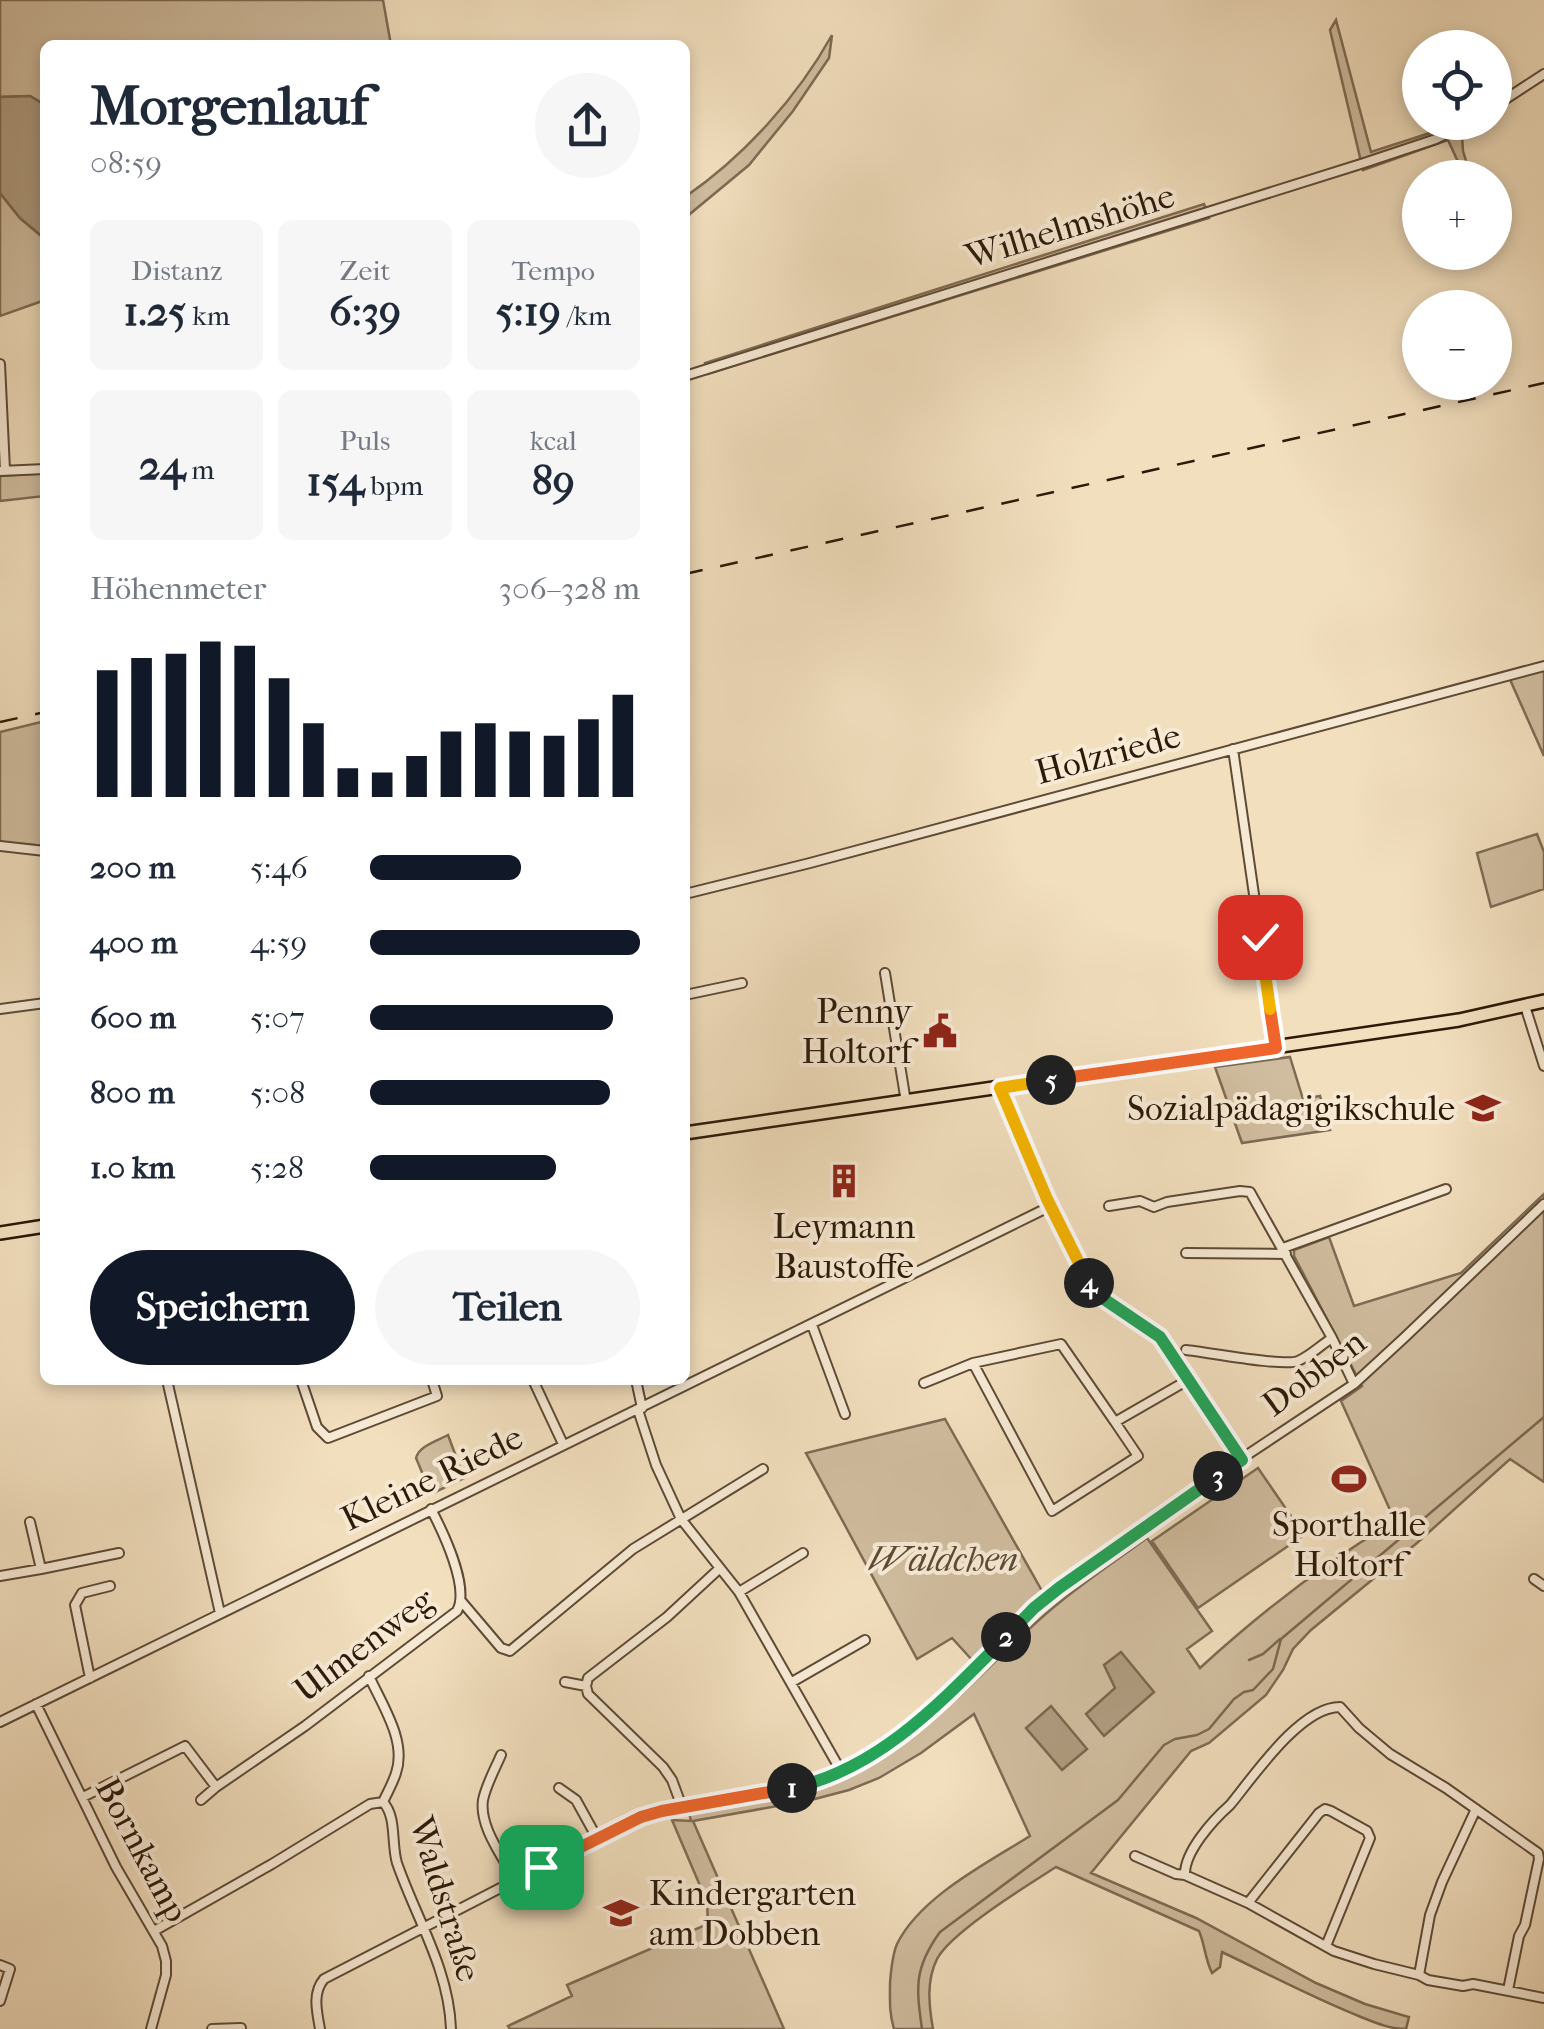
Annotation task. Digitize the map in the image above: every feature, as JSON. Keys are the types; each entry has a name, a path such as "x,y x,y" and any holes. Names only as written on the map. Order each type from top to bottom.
{"main road":[{"path":"690,1132 1276,1048 1464,1019 1544,1001"},
{"path":"0,1233 40,1227"}],"street":[{"path":"1512,95 1544,74"},
{"name":"Wilhelmshöhe","path":"690,374 1433,140"},
{"path":"0,364 3,471 40,469"},
{"name":"Holzriede","path":"690,893 1544,666"},
{"path":"1233,749 1276,1048"},
{"path":"0,846 40,850"},
{"path":"885,973 906,1102"},
{"path":"690,994 742,982"},
{"path":"0,1009 40,1005"},
{"path":"1526,1006 1544,1066"},
{"path":"1000,1088 1082,1273 1098,1295 1160,1337 1242,1460"},
{"path":"1186,1253 1284,1251 1446,1189"},
{"path":"1108,1206 1140,1200 1154,1207 1250,1192 1354,1384"},
{"name":"Dobben","path":"320,2029 316,1998 324,1979 597,1838 641,1817 817,1782 877,1751 916,1724 1059,1588 1354,1384 1544,1204"},
{"name":"Kleine Riede","path":"690,1384 1051,1206"},
{"path":"812,1325 845,1414"},
{"path":"1186,1350 1295,1363 1332,1338"},
{"path":"924,1383 974,1363 1061,1344 1138,1456 1052,1511 974,1363"},
{"path":"1115,1422 1188,1380"},
{"path":"169,1385 220,1614"},
{"path":"303,1385 318,1427 328,1438 438,1396 434,1385"},
{"path":"535,1385 563,1444"},
{"path":"637,1385 656,1465 681,1519 739,1592 841,1771"},
{"name":"Kleine Riede","path":"0,1722 687,1385"},
{"path":"462,1602 500,1648 510,1650 632,1549 762,1469"},
{"name":"Ulmenweg","path":"202,1800 457,1611 462,1602 461,1587 431,1509"},
{"path":"30,1522 41,1570"},
{"path":"739,1592 803,1552"},
{"path":"0,1576 119,1553"},
{"path":"682,1808 672,1780 662,1766 588,1694 586,1686 588,1678 667,1617 720,1568"},
{"path":"1534,1579 1544,1586"},
{"path":"90,1678 75,1605 82,1593 110,1586"},
{"path":"792,1682 865,1640"},
{"name":"Waldstraße","path":"369,1676 398,1742 396,1773 382,1802 391,1814 398,1863 444,1983 452,2029"},
{"path":"565,1682 586,1686"},
{"name":"Bornkamp","path":"36,1704 116,1866 154,1930 166,1961 166,1975 151,2029"},
{"path":"1185,1875 1188,1858 1219,1814 1288,1736 1313,1717 1337,1706 1390,1754 1534,1848 1539,1856 1508,1990"},
{"path":"83,1797 185,1746 216,1786"},
{"path":"501,1756 482,1810 514,1880"},
{"path":"559,1788 576,1800 597,1838"},
{"path":"154,1930 370,1804 382,1802"},
{"path":"1418,1975 1430,1915 1476,1809"},
{"path":"1248,1903 1319,1813 1331,1810 1367,1832 1370,1838 1326,1946"},
{"path":"1135,1856 1248,1903 1334,1951 1428,1980 1544,1998"},
{"path":"0,1965 10,1968 0,2001"},
{"path":"212,2029 241,2028"}],"green space":[{"path":"0,0 383,0 390,40 40,40 40,102 30,96 0,97"},
{"path":"1336,20 1371,152 1408,140 1448,140 1363,170 1330,30"},
{"path":"832,35 829,58 793,111 749,165 690,214 690,193 768,124"},
{"path":"1448,140 1462,140 1466,160 1457,160"},
{"path":"0,193 40,235 40,302 0,316"},
{"path":"1204,204 1209,218 708,374 705,363"},
{"path":"40,473 40,497 0,501 0,476"},
{"path":"1544,666 1544,756 1508,675"},
{"path":"40,722 40,846 0,842 0,732"},
{"path":"1537,834 1544,852 1544,889 1491,907 1477,853"},
{"path":"1290,1057 1303,1099 1320,1096 1330,1130 1242,1143 1215,1067"},
{"path":"1544,1194 1544,1482 1510,1459 1417,1543 1311,1630 1293,1649 1266,1695 1209,1743 1191,1751 1091,1873 1196,1918 1316,1983 1409,2017 1406,2029 1343,2010 1222,1952 1220,1967 1212,1973 1199,1931 1056,1867 991,1910 945,1948 937,1959 930,1985 933,2029 894,2029 891,1968 897,1944 908,1927 956,1882 1030,1836 974,1714 921,1753 879,1778 849,1790 693,1821 784,2029 510,2029 508,2026 572,1996 567,1985 708,1924 707,1902 672,1820 691,1821 689,1813 808,1789 875,1761 928,1724 1060,1602 1147,1538 1212,1631 1187,1649 1200,1668 1294,1590 1395,1521 1341,1401 1362,1386 1294,1250 1329,1237 1354,1306 1461,1273"},
{"name":"Wäldchen","path":"945,1419 1042,1591 973,1661 952,1638 917,1659 806,1453"},
{"path":"448,1435 464,1478 431,1494 416,1458 425,1447"},
{"path":"1258,1468 1304,1535 1198,1608 1152,1541"}],"shaded area":[{"path":"30,96 40,102 40,235 0,193 0,97"},
{"path":"1121,1652 1154,1692 1104,1736 1086,1714 1115,1688 1104,1665"},
{"path":"1051,1706 1087,1749 1062,1770 1026,1728"}],"waterway":[{"path":"922,2029 921,1967 940,1932 1118,1800 1164,1745 1209,1729 1234,1699 1253,1690 1273,1669 1281,1639 1544,1417"},
{"path":"1249,1660 1280,1639"}],"railway":[{"path":"690,573 1544,383"},
{"path":"0,722 40,713"}],"place":[{"name":"Penny Holtorf","path":"940,1031"},
{"name":"Sozialpädagigikschule","path":"1483,1108"},
{"name":"Leymann Baustoffe","path":"844,1181"},
{"name":"Sporthalle Holtorf","path":"1349,1479"},
{"name":"Kindergarten am Dobben","path":"621,1913"}],"route":[{"path":"541,1867 641,1817 796,1788 817,1782 877,1751 916,1724 1059,1588 1242,1460 1160,1337 1098,1295 1082,1273 1000,1088 1276,1048 1260,937"}]}
